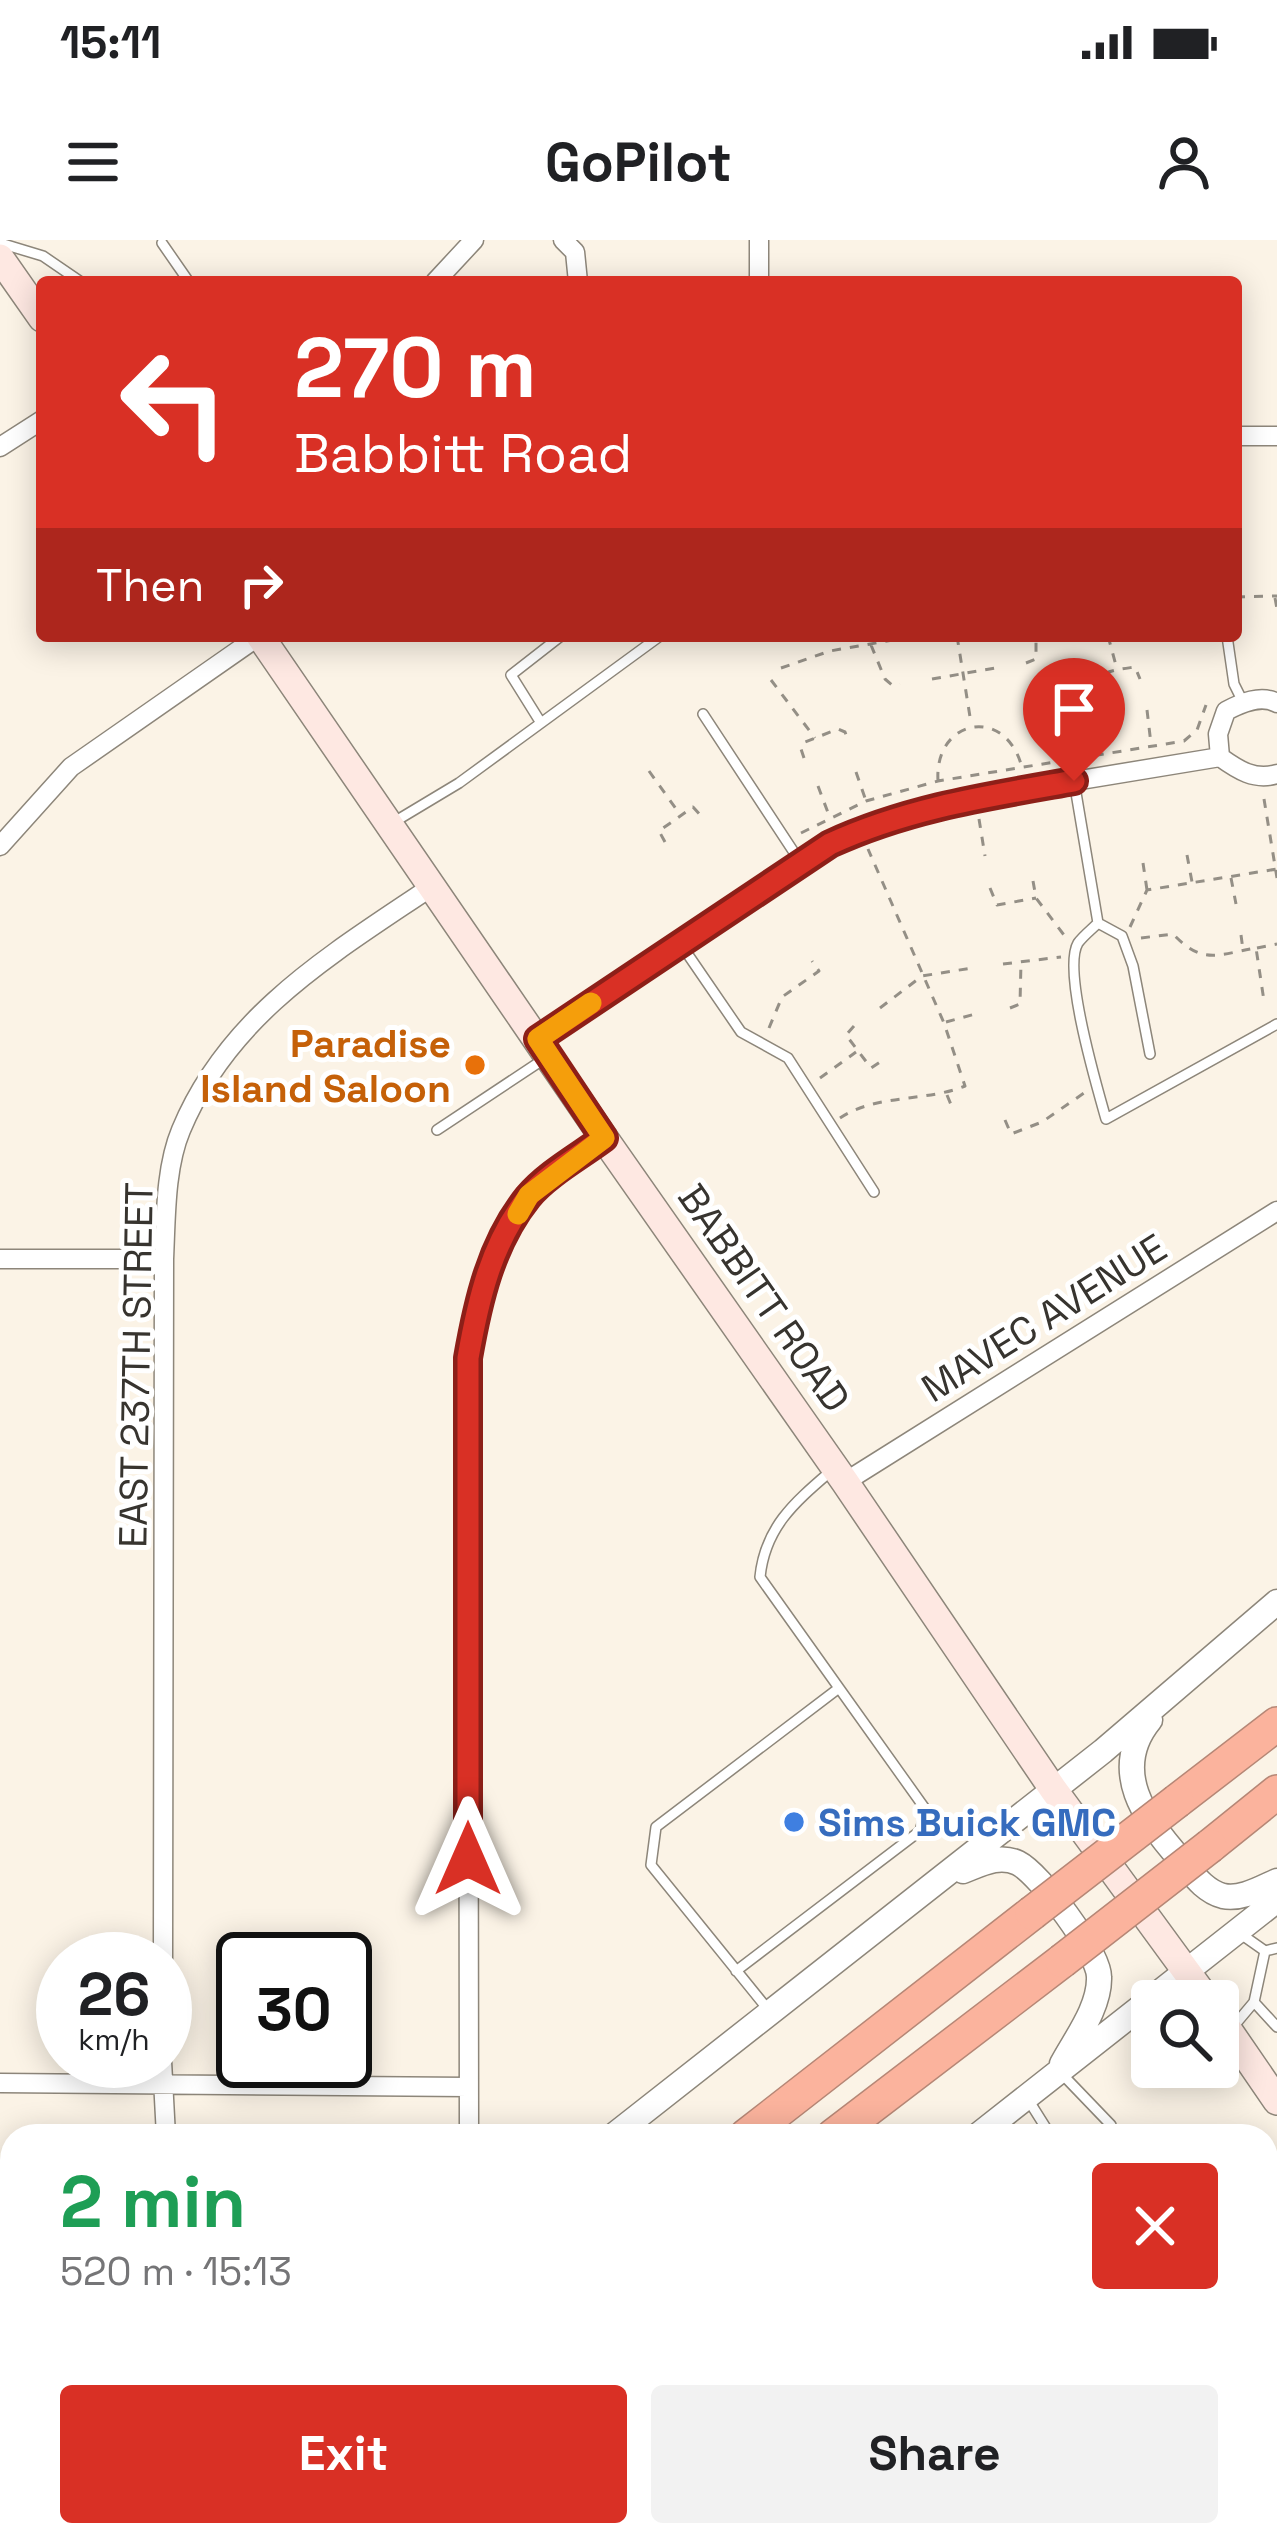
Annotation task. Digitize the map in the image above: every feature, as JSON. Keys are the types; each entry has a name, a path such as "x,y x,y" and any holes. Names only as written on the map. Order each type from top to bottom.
{"highway":[{"path":"761,2124 1277,1724"},
{"path":"848,2124 1277,1792"}],"main road":[{"path":"0,258 36,309"},
{"name":"BABBITT ROAD","path":"271,642 389,825 604,1138 1053,1789 1194,1980"},
{"path":"1239,2045 1277,2101"}],"street":[{"path":"441,276 475,240"},
{"path":"563,240 575,252 577,276"},
{"path":"759,240 759,276"},
{"path":"0,447 36,423"},
{"path":"1242,436 1277,436"},
{"path":"0,845 70,767 264,642"},
{"path":"1220,757 1218,734 1226,711 1243,702 1271,699 1277,703"},
{"path":"543,1047 680,943 799,862 871,825 953,801 1220,757 1240,772 1258,777 1277,774"},
{"name":"EAST 237TH STREET","path":"163,1932 164,1259 167,1201 179,1132 220,1058 283,989 431,887"},
{"path":"469,2124 468,1358 478,1304 495,1252 529,1195 604,1138"},
{"name":"MAVEC AVENUE","path":"840,1474 1277,1211"},
{"path":"0,1259 164,1259"},
{"path":"628,2124 1053,1789 1277,1602"},
{"path":"1174,1690 1138,1735 1130,1760 1140,1808 1205,1888 1225,1897 1240,1896 1277,1881"},
{"path":"932,1885 991,1859 1015,1861 1032,1874 1092,1952 1100,1975 1095,2002 1058,2071"},
{"path":"992,2124 1277,1900"},
{"path":"0,2083 36,2084"},
{"path":"192,2086 468,2086"},
{"path":"162,2088 165,2124"}],"lane":[{"path":"0,243 43,256 72,276"},
{"path":"162,243 185,276"},
{"path":"541,723 511,675 553,642"},
{"path":"389,825 459,783 652,642"},
{"path":"1228,642 1234,684 1243,702"},
{"path":"704,714 799,862"},
{"path":"1074,781 1098,922"},
{"path":"1098,922 1076,945 1074,973 1090,1065 1106,1119 1277,1024"},
{"path":"1098,922 1122,936 1133,966 1150,1054"},
{"path":"680,943 741,1032 788,1058 874,1192"},
{"path":"437,1130 543,1047"},
{"path":"736,1971 920,1831 926,1810 760,1576 763,1552 783,1513 840,1474"},
{"path":"770,2012 651,1865 656,1827 839,1688"},
{"path":"1238,1932 1265,1952"},
{"path":"1265,1952 1277,1948"},
{"path":"1239,2012 1254,2002 1265,1952"},
{"path":"1254,2002 1277,2027"},
{"path":"1058,2071 1110,2124"},
{"path":"1026,2097 1043,2124"}],"path":[{"path":"1242,597 1276,596 1277,609"},
{"path":"781,668 830,651 878,642"},
{"path":"958,642 972,726"},
{"path":"1026,663 1036,659 1036,642"},
{"path":"1110,642 1117,669"},
{"path":"870,643 885,679 900,684"},
{"path":"1096,686 1096,679 1117,669 1135,667 1140,679"},
{"path":"932,679 995,668"},
{"path":"771,680 814,738"},
{"path":"794,836 866,801 938,781 1184,741 1197,730 1205,706 1216,697"},
{"path":"1147,710 1153,755"},
{"path":"1102,717 1109,764"},
{"path":"938,781 942,750 951,737 972,726 1001,734 1022,766"},
{"path":"804,758 801,749 814,738 838,729 848,740"},
{"path":"649,770 681,815"},
{"path":"856,772 866,801"},
{"path":"818,786 830,818"},
{"path":"1264,799 1277,878"},
{"path":"665,842 659,831 681,815 693,807 702,817"},
{"path":"977,811 985,856"},
{"path":"839,1119 854,1108 946,1094 965,1086 944,1023 866,844"},
{"path":"1187,856 1192,882"},
{"path":"1129,928 1148,890 1143,863"},
{"path":"1148,890 1276,869"},
{"path":"1231,876 1236,904"},
{"path":"1033,881 1036,898 1067,939"},
{"path":"990,888 998,904 1036,898"},
{"path":"1141,938 1173,934 1191,953 1204,957 1277,944"},
{"path":"1241,935 1243,950"},
{"path":"1256,948 1264,1001"},
{"path":"1004,964 1061,957"},
{"path":"769,1028 782,998 819,971 812,961"},
{"path":"1010,1009 1019,1004 1021,962"},
{"path":"880,1007 922,976 972,968"},
{"path":"775,986 782,998"},
{"path":"944,1023 979,1012"},
{"path":"854,1026 846,1035 871,1068 880,1062"},
{"path":"814,1083 858,1051"},
{"path":"1005,1120 1011,1134 1042,1122 1084,1093"},
{"path":"946,1094 952,1107"}],"slow traffic":[{"path":"518,1214 529,1195 604,1138 538,1039 591,1003"}],"place":[{"name":"Paradise Island Saloon","path":"475,1065"},
{"name":"Sims Buick GMC","path":"794,1822"}],"route":[{"path":"468,1859 468,1358 478,1304 495,1252 529,1195 604,1138 538,1039 830,844 871,825 953,801 1074,781"}]}
